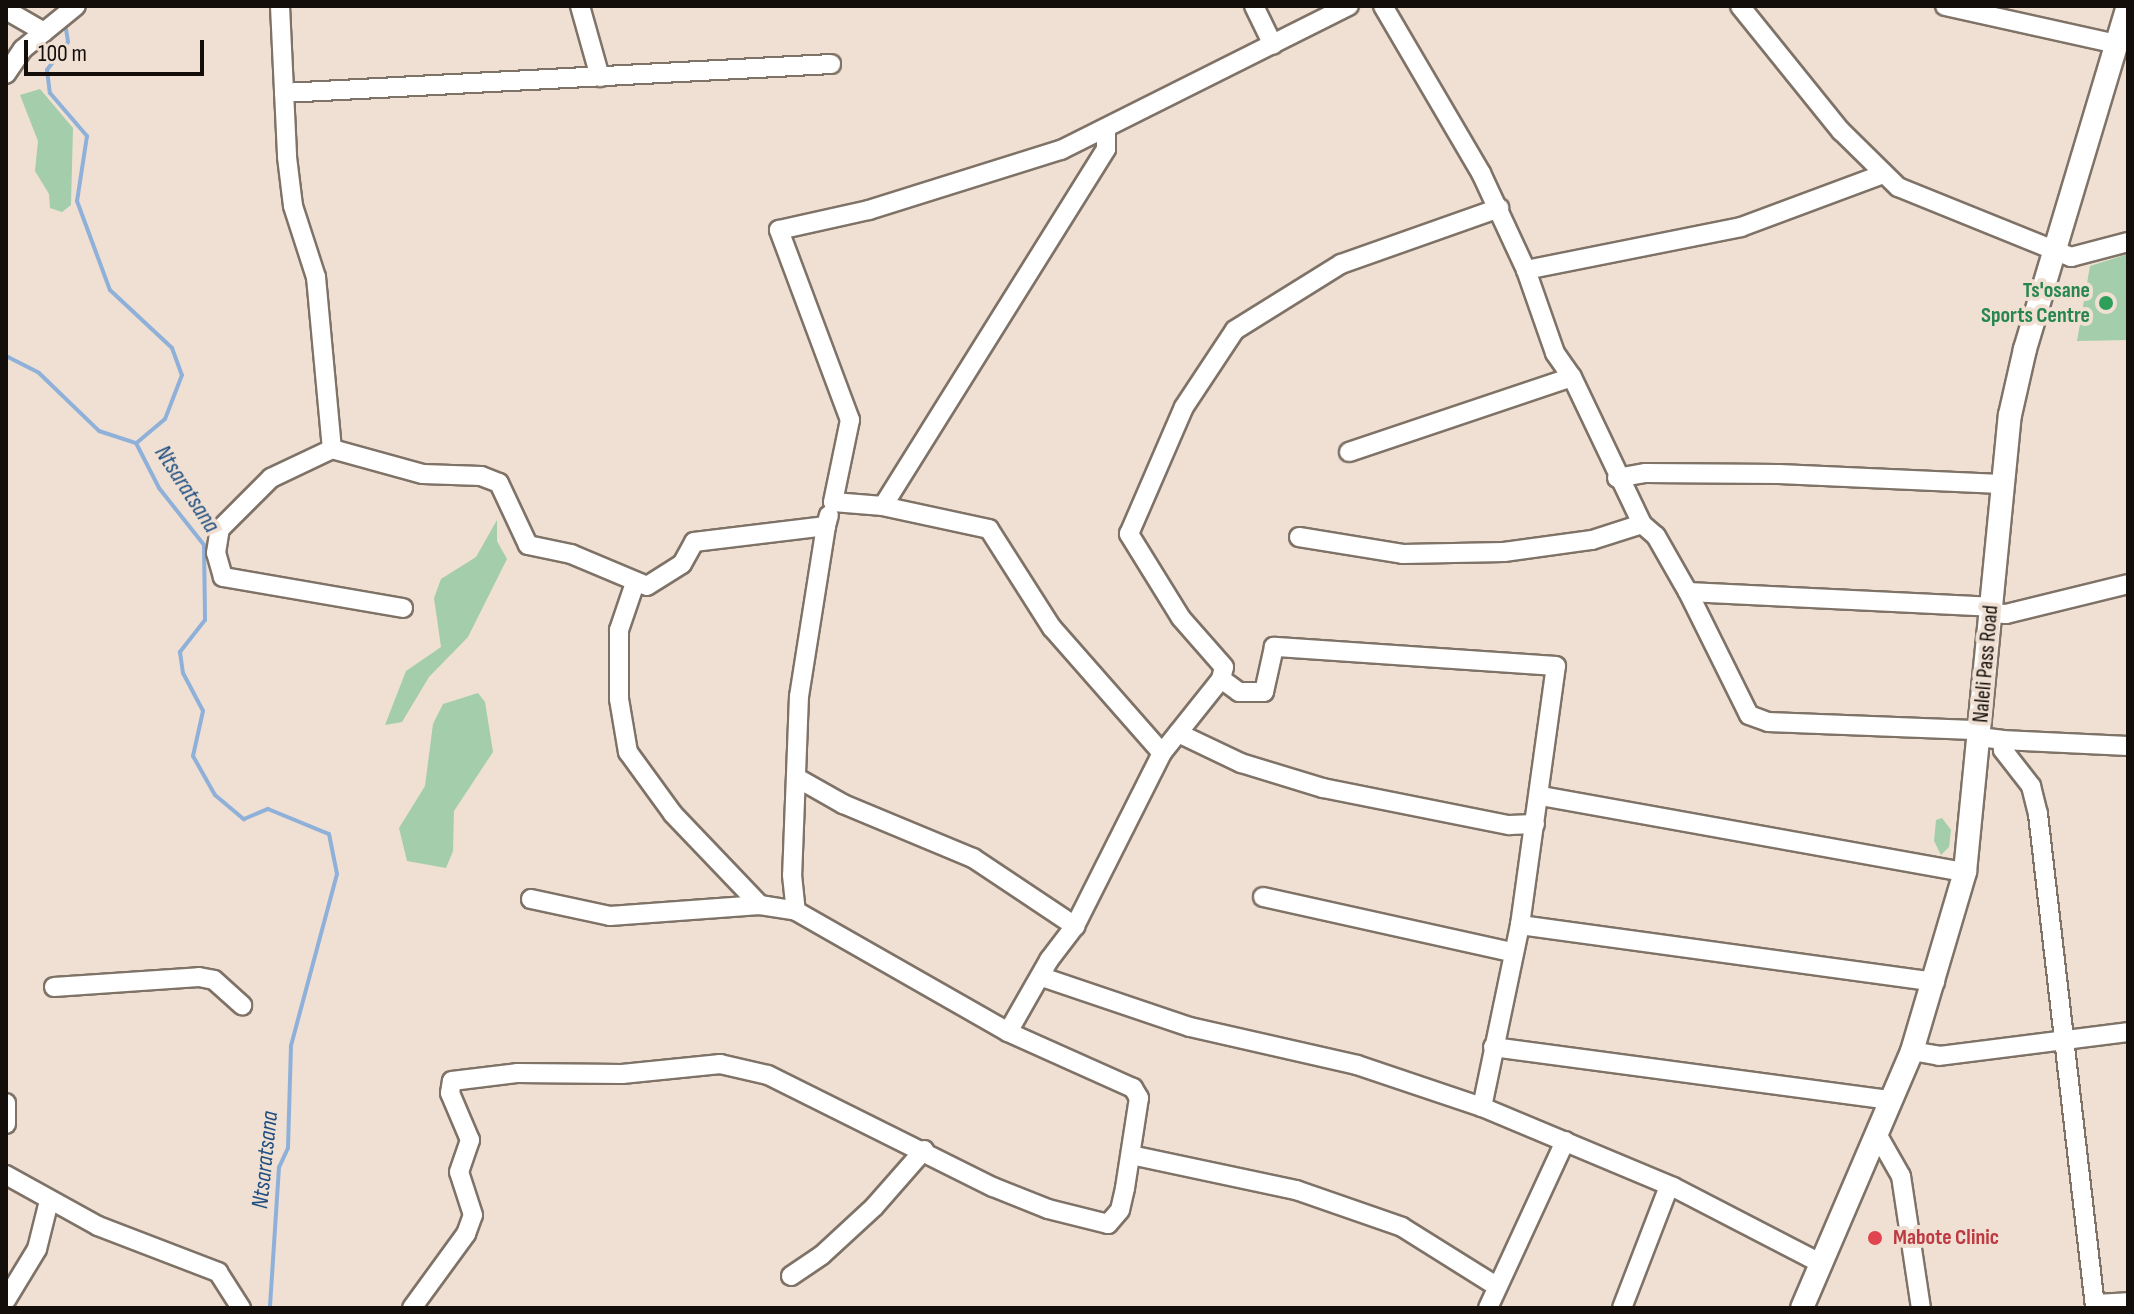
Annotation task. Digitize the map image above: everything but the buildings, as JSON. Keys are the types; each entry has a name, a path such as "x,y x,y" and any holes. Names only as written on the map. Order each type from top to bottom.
{"main road":[{"name":"Naleli Pass Road","path":"1802,1308 1912,1051 1935,982 1965,872 2001,484 2025,349 2128,6"}],"street":[{"path":"6,74 44,32 76,6"},
{"path":"280,6 293,206 316,277 332,449"},
{"path":"580,6 600,77"},
{"path":"1254,6 1273,45"},
{"path":"796,911 792,875 799,779 799,696 826,526 850,420 779,230 991,174 1106,129 1349,6"},
{"path":"1383,6 1499,208 1526,270 1555,353 1572,377 1617,478 1642,524 1656,536 1688,592 1739,701 1758,720 1980,734 2002,740 2128,746"},
{"path":"1740,6 1881,175 2055,253 2071,257 2128,242"},
{"path":"1945,6 2117,44"},
{"path":"6,10 44,32"},
{"path":"284,93 831,64"},
{"path":"883,506 1106,149 1106,129"},
{"path":"1526,270 1741,227 1881,175"},
{"path":"1008,1032 1075,926 1162,753 1221,679 1224,667 1181,618 1129,534 1190,396 1235,330 1304,284 1378,249 1499,208"},
{"path":"1349,452 1572,377"},
{"path":"403,608 223,577 216,553 220,529 271,478 332,449 423,474 481,476 499,483 528,545 571,554 647,586 682,564 694,542 826,526"},
{"path":"1617,478 1646,473 1779,474 2001,484"},
{"path":"833,502 883,506 989,529 1060,639 1162,753"},
{"path":"1299,537 1403,554 1504,552 1592,540 1642,524"},
{"path":"635,583 619,630 619,699 628,752 673,814 760,905"},
{"path":"1688,592 1991,610 2006,614 2128,584"},
{"path":"1221,679 1239,692 1264,692 1274,647 1556,666 1541,796 1520,925 1482,1107"},
{"path":"1178,733 1241,763 1323,788 1509,825 1535,824"},
{"path":"2002,740 2003,750 2031,786 2038,814 2095,1306 2128,1302"},
{"path":"799,779 843,804 973,858 1075,926"},
{"path":"1541,796 1965,872"},
{"path":"1263,897 1512,952"},
{"path":"412,1308 466,1234 473,1215 459,1172 470,1140 450,1093 452,1081 522,1072 622,1074 720,1064 789,1081 993,1187 1103,1226 1120,1210 1139,1098 1133,1088 1008,1032 796,911 760,905 610,916 531,899"},
{"path":"1520,925 1935,982"},
{"path":"54,987 199,977 214,980 242,1005"},
{"path":"1042,977 1190,1027 1357,1065 1482,1107 1669,1186 1822,1264"},
{"path":"1912,1051 1939,1056 2128,1032"},
{"path":"1493,1047 1892,1100"},
{"path":"6,1103 6,1124"},
{"path":"1877,1134 1901,1176 1921,1308"},
{"path":"1488,1308 1565,1141"},
{"path":"791,1276 874,1207 924,1150"},
{"path":"1131,1155 1296,1190 1402,1227 1496,1286"},
{"path":"6,1175 98,1226 218,1272 241,1308"},
{"path":"1622,1308 1669,1186"},
{"path":"6,1300 37,1249 49,1201"}],"green space":[{"path":"40,89 73,128 71,205 62,212 50,208 49,194 35,171 38,141 20,95"},
{"name":"Ts'osane Sports Centre","path":"2128,254 2128,340 2077,341 2090,266"},
{"path":"497,520 497,541 507,559 468,637 429,677 402,722 385,725 406,671 441,647 434,598 441,579 476,557"},
{"path":"478,693 485,702 493,752 454,811 453,851 446,868 407,861 399,828 425,786 433,724 443,704"},
{"path":"1942,818 1951,830 1949,847 1941,855 1934,841 1936,820"}],"waterway":[{"name":"Ntsaratsana","path":"66,29 68,42 47,70 50,93 87,136 77,201 110,290 172,348 182,375 165,419 136,443 159,488 204,545 205,620 180,652 183,673 203,711 193,756 215,795 244,819 268,809 329,834 337,874 291,1046 288,1148 279,1167 270,1308"},
{"path":"6,356 39,373 99,431 136,443"}],"place":[{"name":"Ts'osane Sports Centre","path":"2106,303"},
{"name":"Mabote Clinic","path":"1875,1238"}]}
